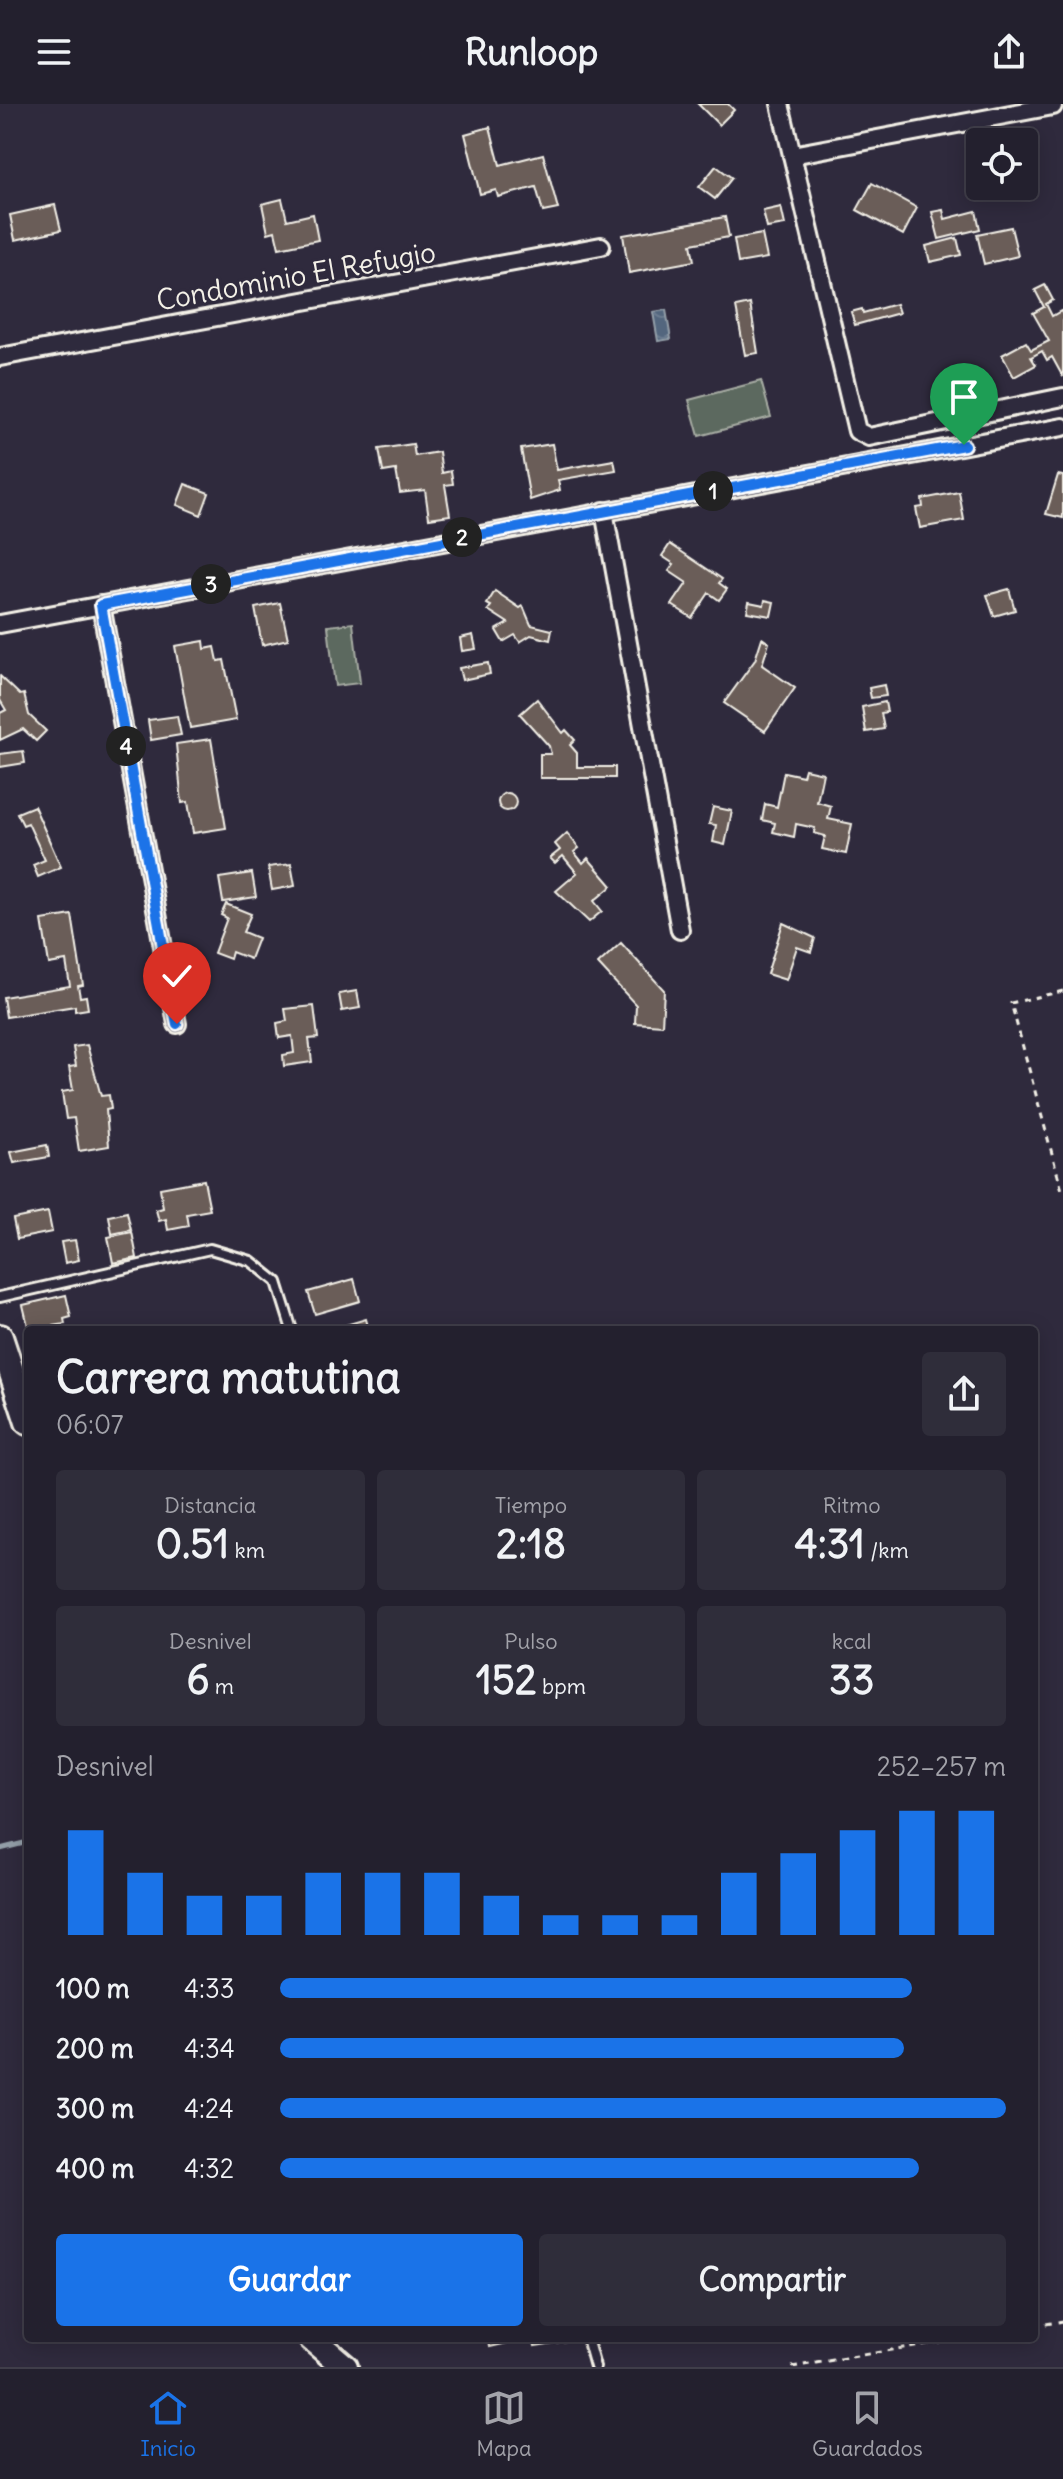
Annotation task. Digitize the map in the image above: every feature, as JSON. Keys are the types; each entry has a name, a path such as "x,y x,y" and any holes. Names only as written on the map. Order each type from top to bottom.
{"main road":[{"path":"0,1337 24,1410"},
{"path":"316,2342 345,2367"}],"street":[{"path":"780,104 856,428 860,434 869,437 1063,397"},
{"path":"792,155 1053,106"},
{"name":"Condominio El Refugio","path":"0,357 601,246"},
{"path":"0,624 1063,427"},
{"path":"604,511 680,930"},
{"path":"101,605 177,1024"}],"lane":[{"path":"0,1297 210,1249 251,1261 277,1282 291,1326"},
{"path":"588,2342 595,2367"}],"path":[{"path":"1063,991 1011,1003 1063,1194"},
{"path":"1038,2325 1063,2321"},
{"path":"792,2367 939,2342"}],"green space":[{"path":"761,381 771,417 699,436 689,400"},
{"path":"353,623 360,683 335,686 328,626"}],"water":[{"path":"666,310 671,339 658,341 653,312"}],"building":[{"path":"698,104 728,104 734,110 719,125"},
{"path":"490,127 500,165 543,154 558,209 543,212 536,187 498,197 496,190 480,194 465,134"},
{"path":"716,166 732,178 715,199 699,187"},
{"path":"872,183 917,208 903,235 857,210"},
{"path":"282,199 287,220 313,214 318,240 279,248 275,231 268,233 262,204"},
{"path":"55,205 61,230 15,240 10,215"},
{"path":"781,207 785,225 767,228 763,211"},
{"path":"943,210 945,219 976,211 980,229 939,239 932,212"},
{"path":"725,217 729,237 691,244 694,261 629,273 623,235"},
{"path":"1011,227 1018,256 984,264 977,234"},
{"path":"762,234 767,258 738,263 734,239"},
{"path":"957,238 961,255 930,262 926,246"},
{"path":"1045,285 1053,300 1046,304 1052,316 1061,311 1063,315 1063,377 1052,357 1047,360 1042,351 1031,357 1036,365 1014,377 1002,355 1026,342 1031,350 1049,341 1033,313 1044,307 1035,290"},
{"path":"750,304 758,353 745,355 736,307"},
{"path":"896,304 899,313 855,325 851,312 862,309 863,313"},
{"path":"413,444 415,456 439,452 442,473 451,471 453,484 445,485 450,515 429,518 425,490 400,493 396,470 383,472 379,449"},
{"path":"552,444 557,470 614,460 616,470 558,480 560,490 530,500 521,449"},
{"path":"1058,475 1063,476 1063,518 1046,514"},
{"path":"185,484 209,493 201,515 177,505"},
{"path":"959,492 964,520 920,528 916,508 923,507 922,499"},
{"path":"670,544 722,579 719,583 727,589 719,600 709,593 692,618 672,605 687,583 669,571 674,564 662,556"},
{"path":"1009,589 1015,610 994,616 987,595"},
{"path":"495,591 520,608 523,606 531,625 552,630 550,640 531,635 520,642 515,635 503,642 496,630 508,623 488,610 491,606 487,604"},
{"path":"765,600 774,602 771,616 747,612 749,602 764,605"},
{"path":"280,603 288,639 262,645 255,608"},
{"path":"473,635 476,649 462,651 460,638"},
{"path":"762,638 769,643 762,665 795,688 765,731 724,703 755,660"},
{"path":"204,641 205,649 215,647 218,661 224,660 236,720 190,728 175,646"},
{"path":"488,663 490,674 462,680 459,668"},
{"path":"0,676 20,695 24,694 29,715 46,731 36,741 23,729 0,740 0,713 6,710 0,700"},
{"path":"884,685 886,696 871,698 869,688"},
{"path":"537,699 563,733 566,730 575,740 570,745 577,753 577,767 615,767 615,778 540,778 540,754 551,754 549,746 520,714"},
{"path":"885,702 887,712 881,713 884,729 866,732 862,707"},
{"path":"177,716 181,735 151,740 148,720"},
{"path":"211,739 226,828 193,833 188,802 182,803 176,744"},
{"path":"23,751 25,763 0,767 0,754"},
{"path":"805,769 823,773 817,802 831,806 828,819 852,824 846,854 822,849 825,836 814,833 815,828 796,824 794,837 773,832 775,823 762,820 765,804 777,807 784,772 803,776"},
{"path":"507,793 516,802 507,811 498,802"},
{"path":"34,806 61,867 38,877 33,865 45,860 28,823 23,825 17,813"},
{"path":"713,807 732,811 725,845 713,842 716,825 709,824"},
{"path":"567,833 579,848 574,852 583,863 588,858 612,886 594,901 602,911 589,922 556,891 577,873 563,856 555,863 550,858 560,850 555,844"},
{"path":"291,864 295,886 272,890 268,867"},
{"path":"252,873 256,897 223,902 219,878"},
{"path":"226,904 251,914 243,932 258,938 250,959 232,952 230,959 214,953 227,918 221,915"},
{"path":"72,915 83,985 78,986 80,997 86,996 88,1009 75,1011 75,1006 6,1017 3,997 70,986 66,961 49,964 42,920"},
{"path":"783,923 815,938 811,952 797,947 786,980 767,974"},
{"path":"621,943 664,990 662,1025 635,1023 636,1005 598,964"},
{"path":"357,991 360,1008 342,1011 339,994"},
{"path":"314,1006 318,1038 309,1039 312,1062 284,1066 283,1055 294,1053 292,1036 279,1038 277,1023 287,1021 285,1009"},
{"path":"87,1045 101,1096 109,1095 111,1109 106,1110 109,1146 79,1151 74,1118 66,1119 62,1092 73,1090 69,1067 76,1066 73,1047"},
{"path":"47,1145 49,1157 14,1163 11,1152"},
{"path":"204,1180 210,1210 187,1214 189,1226 168,1230 166,1219 159,1221 156,1210 163,1208 160,1188"},
{"path":"48,1212 52,1232 17,1239 13,1219"},
{"path":"127,1212 131,1230 112,1234 109,1216"},
{"path":"132,1232 137,1258 113,1263 108,1237"},
{"path":"75,1240 79,1260 65,1263 61,1242"},
{"path":"354,1279 360,1301 315,1314 308,1292"},
{"path":"66,1295 71,1317 64,1319 65,1324 28,1326 23,1305"},
{"path":"366,1319 368,1326 342,1326"},
{"path":"489,2342 512,2342 490,2347"},
{"path":"534,2342 560,2342 535,2346"}],"waterway":[{"path":"0,1849 24,1843"}],"route":[{"path":"177,1024 101,605 964,445"}]}
